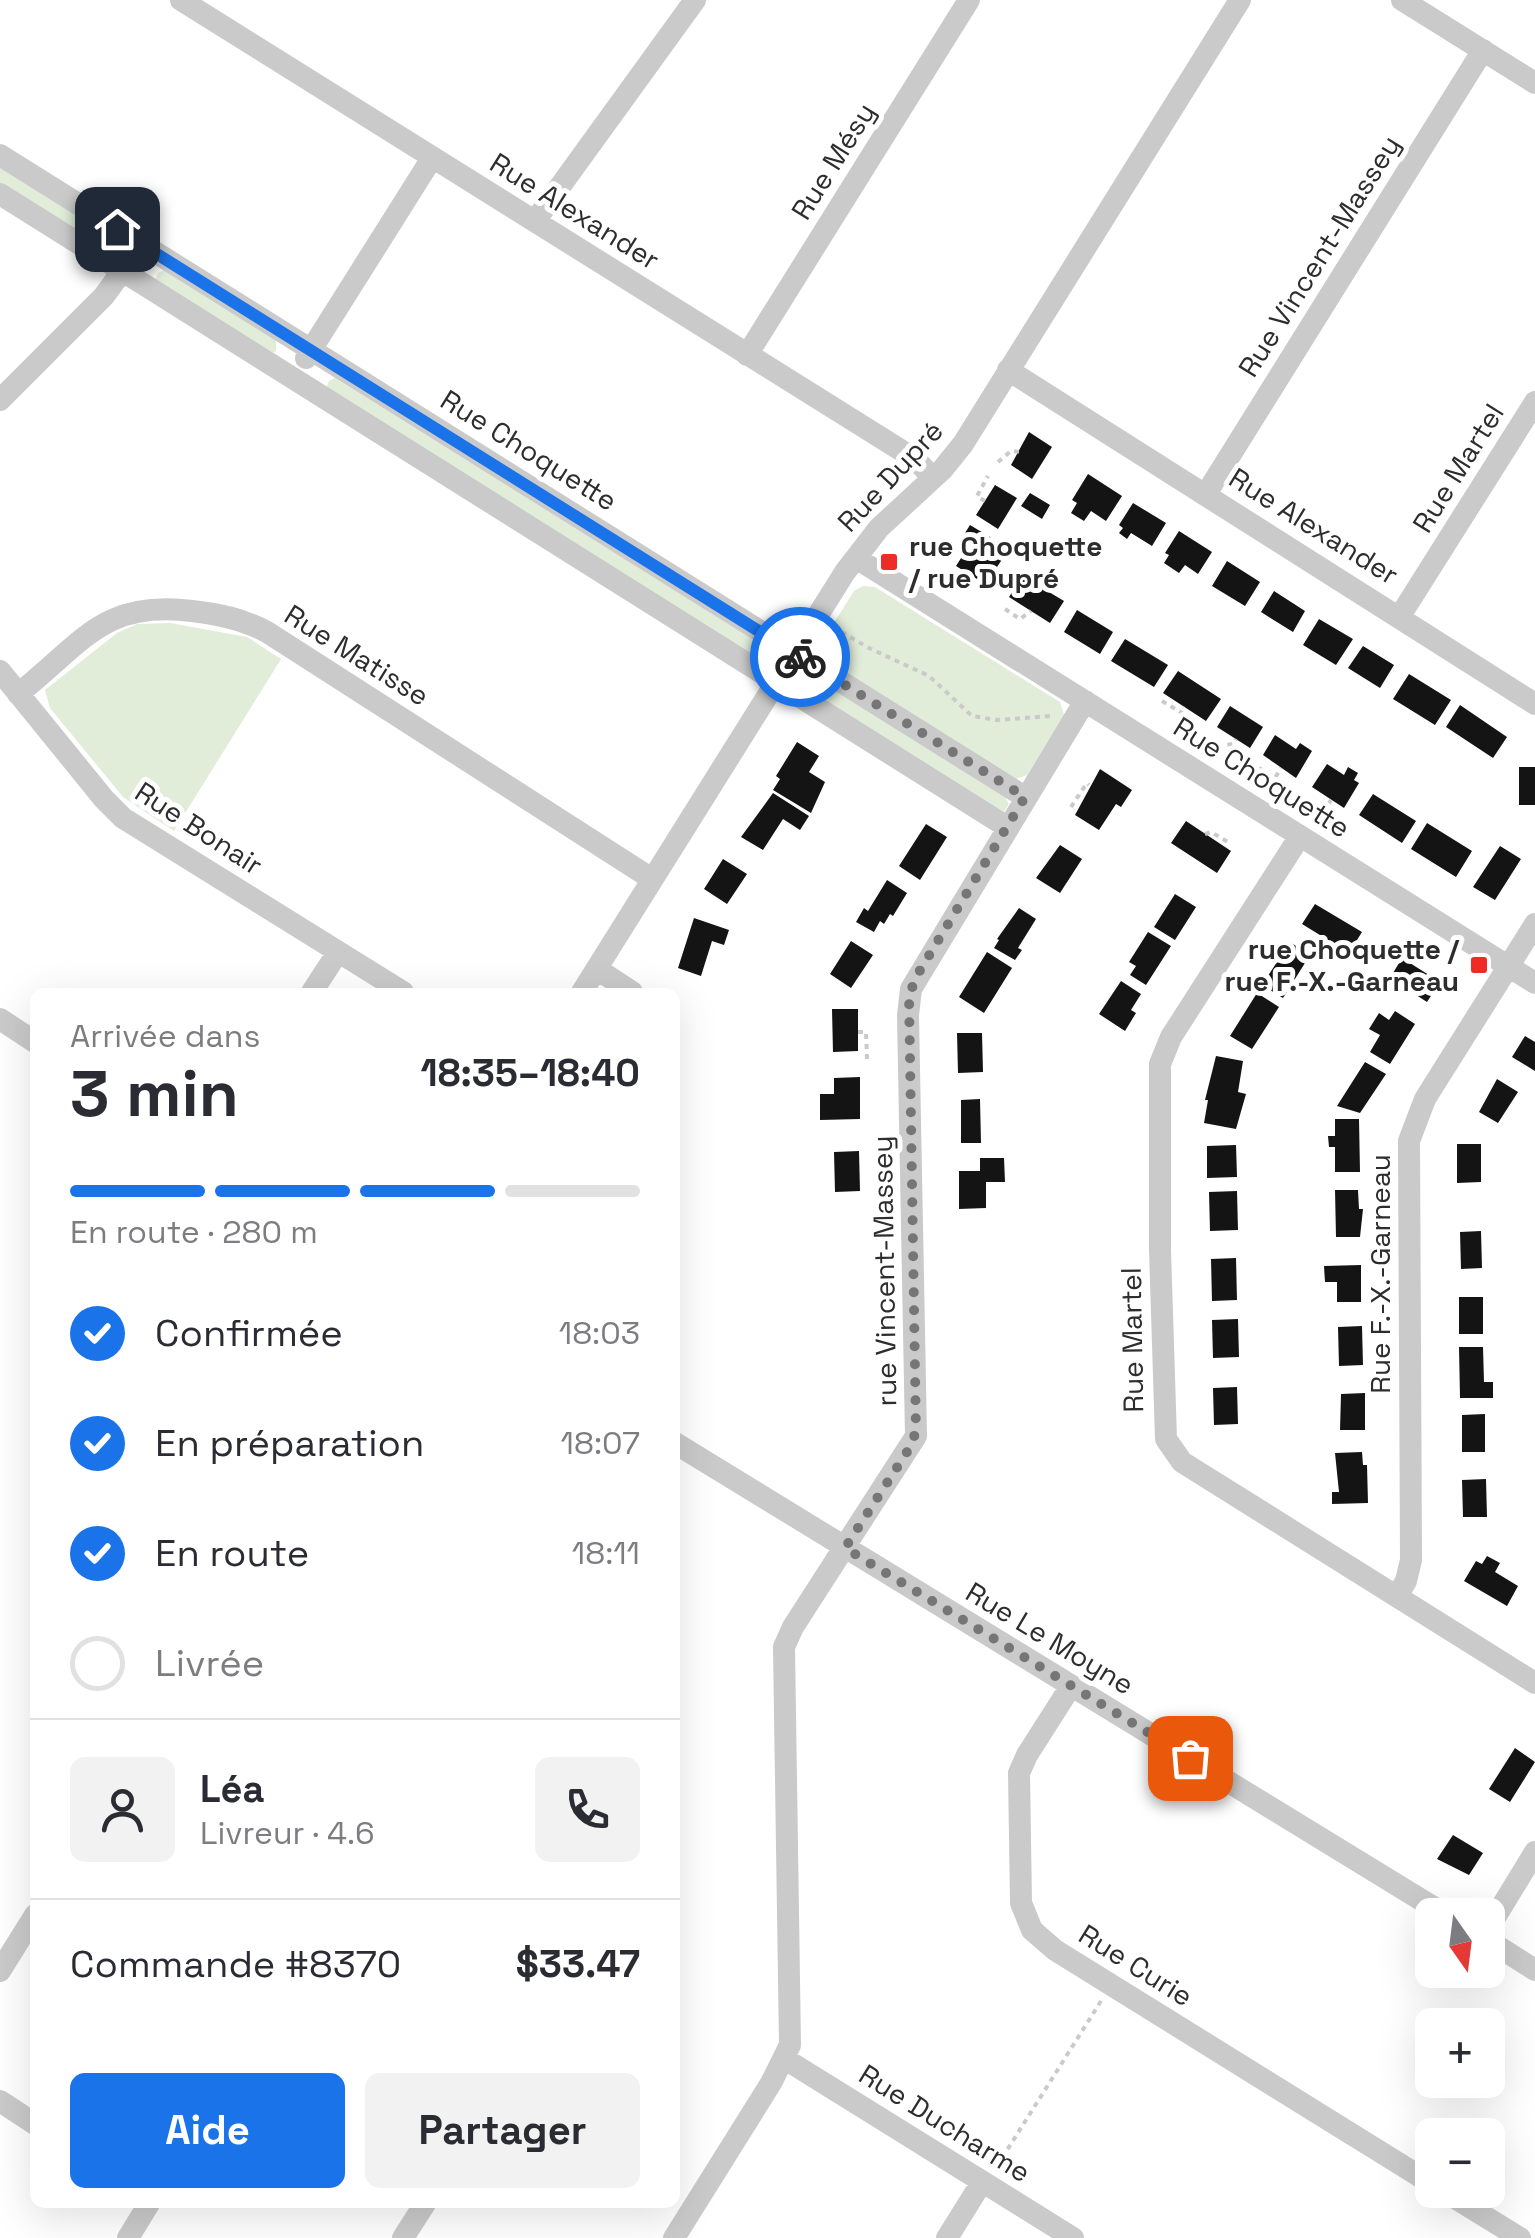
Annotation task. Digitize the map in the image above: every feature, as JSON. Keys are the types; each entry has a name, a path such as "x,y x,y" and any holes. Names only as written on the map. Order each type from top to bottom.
{"street":[{"name":"Rue Alexander","path":"181,0 914,459 934,478"},
{"path":"534,221 695,0"},
{"name":"Rue Mésy","path":"747,355 969,0"},
{"name":"Rue Dupré","path":"585,988 856,558 891,515 934,478 963,444 1240,0"},
{"path":"1402,0 1535,83"},
{"name":"Rue Vincent-Massey","path":"1206,494 1483,50"},
{"name":"Rue Choquette","path":"0,155 1025,797"},
{"path":"294,378 432,158"},
{"path":"0,194 1007,827"},
{"path":"0,400 66,337 141,244"},
{"name":"Rue Alexander","path":"1008,370 1535,704"},
{"name":"Rue Martel","path":"1400,616 1535,402"},
{"name":"Rue Choquette","path":"856,558 1535,984"},
{"name":"Rue Matisse","path":"18,694 98,627 126,612 170,609 239,620 267,632 652,879"},
{"name":"Rue Bonair","path":"0,671 104,800 124,818 396,988"},
{"name":"rue Vincent-Massey","path":"674,2238 785,2058 791,2032 783,1654 793,1627 907,1452 916,1432 909,996 916,977 1085,701"},
{"name":"Rue Martel","path":"1300,836 1171,1037 1160,1064 1164,1432 1182,1462 1535,1683"},
{"name":"Rue F.-X.-Garneau","path":"1397,1596 1406,1582 1411,1560 1409,1141 1425,1099 1535,924"},
{"path":"315,988 338,952"},
{"path":"597,969 626,988"},
{"path":"0,1020 30,1039"},
{"name":"Rue Le Moyne","path":"680,1445 1418,1898"},
{"name":"Rue Curie","path":"1071,1686 1019,1774 1021,1903 1032,1930 1069,1959 1415,2173"},
{"path":"1505,1901 1535,1852"},
{"path":"0,1971 30,1923"},
{"path":"1505,1951 1535,1970"},
{"name":"Rue Ducharme","path":"785,2058 988,2176 1074,2238"},
{"path":"0,2101 30,2121"},
{"path":"947,2238 988,2176"},
{"path":"128,2238 146,2208"},
{"path":"403,2238 422,2208"},
{"path":"1471,2208 1520,2238"}],"path":[{"path":"998,462 1011,450 1020,452"},
{"path":"985,501 977,496 988,476"},
{"path":"1005,610 1020,619 1031,611"},
{"path":"831,626 929,676 972,716 997,720 1056,715"},
{"path":"1162,701 1182,713 1186,707"},
{"path":"1209,742 1226,746 1236,739"},
{"path":"1259,768 1275,778 1280,768"},
{"path":"1072,807 1089,785"},
{"path":"1306,808 1321,815 1331,800"},
{"path":"1205,834 1211,832 1228,842"},
{"path":"858,1032 866,1032 867,1059"},
{"path":"988,2176 1103,1999"}],"green space":[{"path":"0,166 107,234 106,245 103,247 0,187"},
{"path":"164,270 276,339 274,353 155,281"},
{"path":"335,378 759,643 762,653 756,658 326,388"},
{"path":"863,586 875,587 1060,702 1064,715 1027,775 1016,779 824,660 822,642 854,591"},
{"path":"170,623 247,637 281,659 174,831 123,797 50,708 45,690 117,633 137,624"},
{"path":"815,682 823,683 1005,797 1009,804 1003,813 808,690"}],"building":[{"path":"1029,432 1052,447 1032,479 1011,465"},
{"path":"1088,474 1122,496 1106,521 1091,511 1084,521 1071,513 1077,503 1072,500"},
{"path":"995,485 1017,498 998,529 976,515"},
{"path":"1030,493 1050,505 1042,519 1021,506"},
{"path":"1133,503 1166,523 1152,546 1131,533 1127,539 1119,533 1123,528 1119,525"},
{"path":"970,525 1000,543 994,552 1003,558 993,573 985,567 977,579 956,566 963,555 955,549"},
{"path":"1179,531 1212,552 1198,574 1185,565 1179,573 1164,563 1169,555 1165,553"},
{"path":"1227,561 1260,582 1245,606 1212,586"},
{"path":"1038,573 1055,583 1049,592 1064,601 1050,623 1009,597 1023,575 1033,581"},
{"path":"1274,591 1305,611 1293,632 1261,612"},
{"path":"1077,610 1113,632 1100,654 1064,632"},
{"path":"1319,619 1353,639 1336,665 1303,645"},
{"path":"1125,639 1168,665 1154,687 1111,661"},
{"path":"1363,646 1394,665 1380,688 1348,668"},
{"path":"1178,671 1221,699 1206,721 1163,693"},
{"path":"1409,674 1451,700 1435,725 1393,699"},
{"path":"1460,705 1507,737 1493,758 1446,727"},
{"path":"1230,706 1263,727 1250,748 1217,727"},
{"path":"1275,735 1296,749 1300,743 1312,751 1296,778 1263,755"},
{"path":"797,742 819,756 809,772 825,782 811,813 773,790 780,779 776,776"},
{"path":"1327,764 1344,775 1348,767 1358,773 1354,780 1359,783 1344,808 1312,787"},
{"path":"1519,767 1535,767 1535,805 1519,805"},
{"path":"1100,769 1132,790 1121,807 1116,804 1099,830 1075,815"},
{"path":"773,793 809,816 800,830 783,819 763,850 741,837"},
{"path":"1373,794 1416,821 1402,843 1359,815"},
{"path":"1186,821 1231,851 1217,873 1171,843"},
{"path":"1427,823 1472,851 1456,877 1411,849"},
{"path":"926,824 947,837 920,880 899,866"},
{"path":"1060,845 1082,859 1060,893 1036,878"},
{"path":"1500,846 1521,859 1495,900 1473,887"},
{"path":"723,859 747,874 727,904 704,889"},
{"path":"887,880 907,893 893,916 890,914 884,924 880,921 874,932 856,922 864,908 868,911"},
{"path":"1175,894 1196,907 1175,940 1154,927"},
{"path":"1315,904 1362,932 1349,953 1302,924"},
{"path":"1019,908 1036,919 1015,960 994,948"},
{"path":"694,918 729,930 724,945 712,941 701,976 678,968"},
{"path":"1148,932 1171,946 1146,985 1130,975 1136,966 1129,962"},
{"path":"851,941 873,955 851,988 830,974"},
{"path":"1290,942 1310,955 1283,998 1262,985"},
{"path":"987,952 1012,968 984,1013 959,997"},
{"path":"1402,958 1440,982 1427,1002 1390,978"},
{"path":"1121,981 1141,994 1125,1031 1099,1014"},
{"path":"1257,993 1279,1007 1252,1049 1230,1036"},
{"path":"832,1009 858,1009 858,1051 833,1052"},
{"path":"1395,1011 1415,1024 1390,1064 1370,1052 1380,1035 1369,1029 1379,1013 1389,1020"},
{"path":"957,1033 982,1033 983,1072 958,1073"},
{"path":"1525,1036 1535,1042 1535,1071 1512,1057"},
{"path":"1216,1056 1243,1061 1238,1092 1246,1094 1236,1129 1204,1123 1205,1100"},
{"path":"1365,1062 1386,1074 1360,1113 1337,1106"},
{"path":"860,1077 860,1119 820,1120 820,1094 834,1094 834,1078"},
{"path":"1497,1079 1518,1092 1498,1123 1479,1112"},
{"path":"980,1099 981,1143 961,1143 961,1100"},
{"path":"1335,1119 1359,1119 1360,1172 1335,1172 1335,1147 1329,1147 1328,1136 1335,1136"},
{"path":"1457,1144 1481,1144 1481,1182 1457,1183"},
{"path":"1236,1145 1237,1177 1207,1178 1207,1146"},
{"path":"859,1151 860,1191 835,1192 834,1152"},
{"path":"980,1158 1004,1158 1005,1182 986,1182 986,1208 959,1209 959,1171 980,1171"},
{"path":"1335,1190 1358,1190 1359,1209 1363,1209 1360,1237 1336,1237"},
{"path":"1237,1191 1238,1230 1210,1231 1209,1192"},
{"path":"1481,1231 1482,1268 1461,1269 1460,1232"},
{"path":"1236,1258 1237,1300 1212,1301 1211,1259"},
{"path":"1361,1265 1361,1302 1337,1302 1337,1282 1325,1282 1324,1266"},
{"path":"1459,1297 1483,1297 1483,1334 1459,1334"},
{"path":"1238,1319 1239,1357 1213,1358 1212,1320"},
{"path":"1362,1326 1363,1365 1339,1366 1338,1327"},
{"path":"1459,1347 1483,1347 1484,1382 1493,1382 1493,1398 1460,1398"},
{"path":"1237,1387 1238,1424 1214,1425 1213,1388"},
{"path":"1365,1393 1365,1430 1340,1430 1341,1394"},
{"path":"1485,1414 1485,1452 1462,1452 1462,1415"},
{"path":"1362,1452 1363,1465 1367,1465 1368,1503 1332,1504 1332,1492 1339,1492 1335,1453"},
{"path":"1486,1479 1487,1517 1463,1517 1462,1480"},
{"path":"1487,1556 1500,1563 1495,1572 1518,1586 1507,1606 1464,1581 1476,1561 1482,1564"},
{"path":"1515,1748 1535,1762 1510,1802 1489,1789"},
{"path":"1453,1835 1483,1853 1469,1875 1437,1859"}],"way so far":[{"path":"800,657 1025,797 916,977 909,996 916,1432 845,1548 1190,1758"}],"place":[{"name":"rue Choquette / rue Dupré","path":"889,562"},
{"name":"rue Choquette / rue F.-X.-Garneau","path":"1479,965"}],"route":[{"path":"117,229 800,657"}]}
